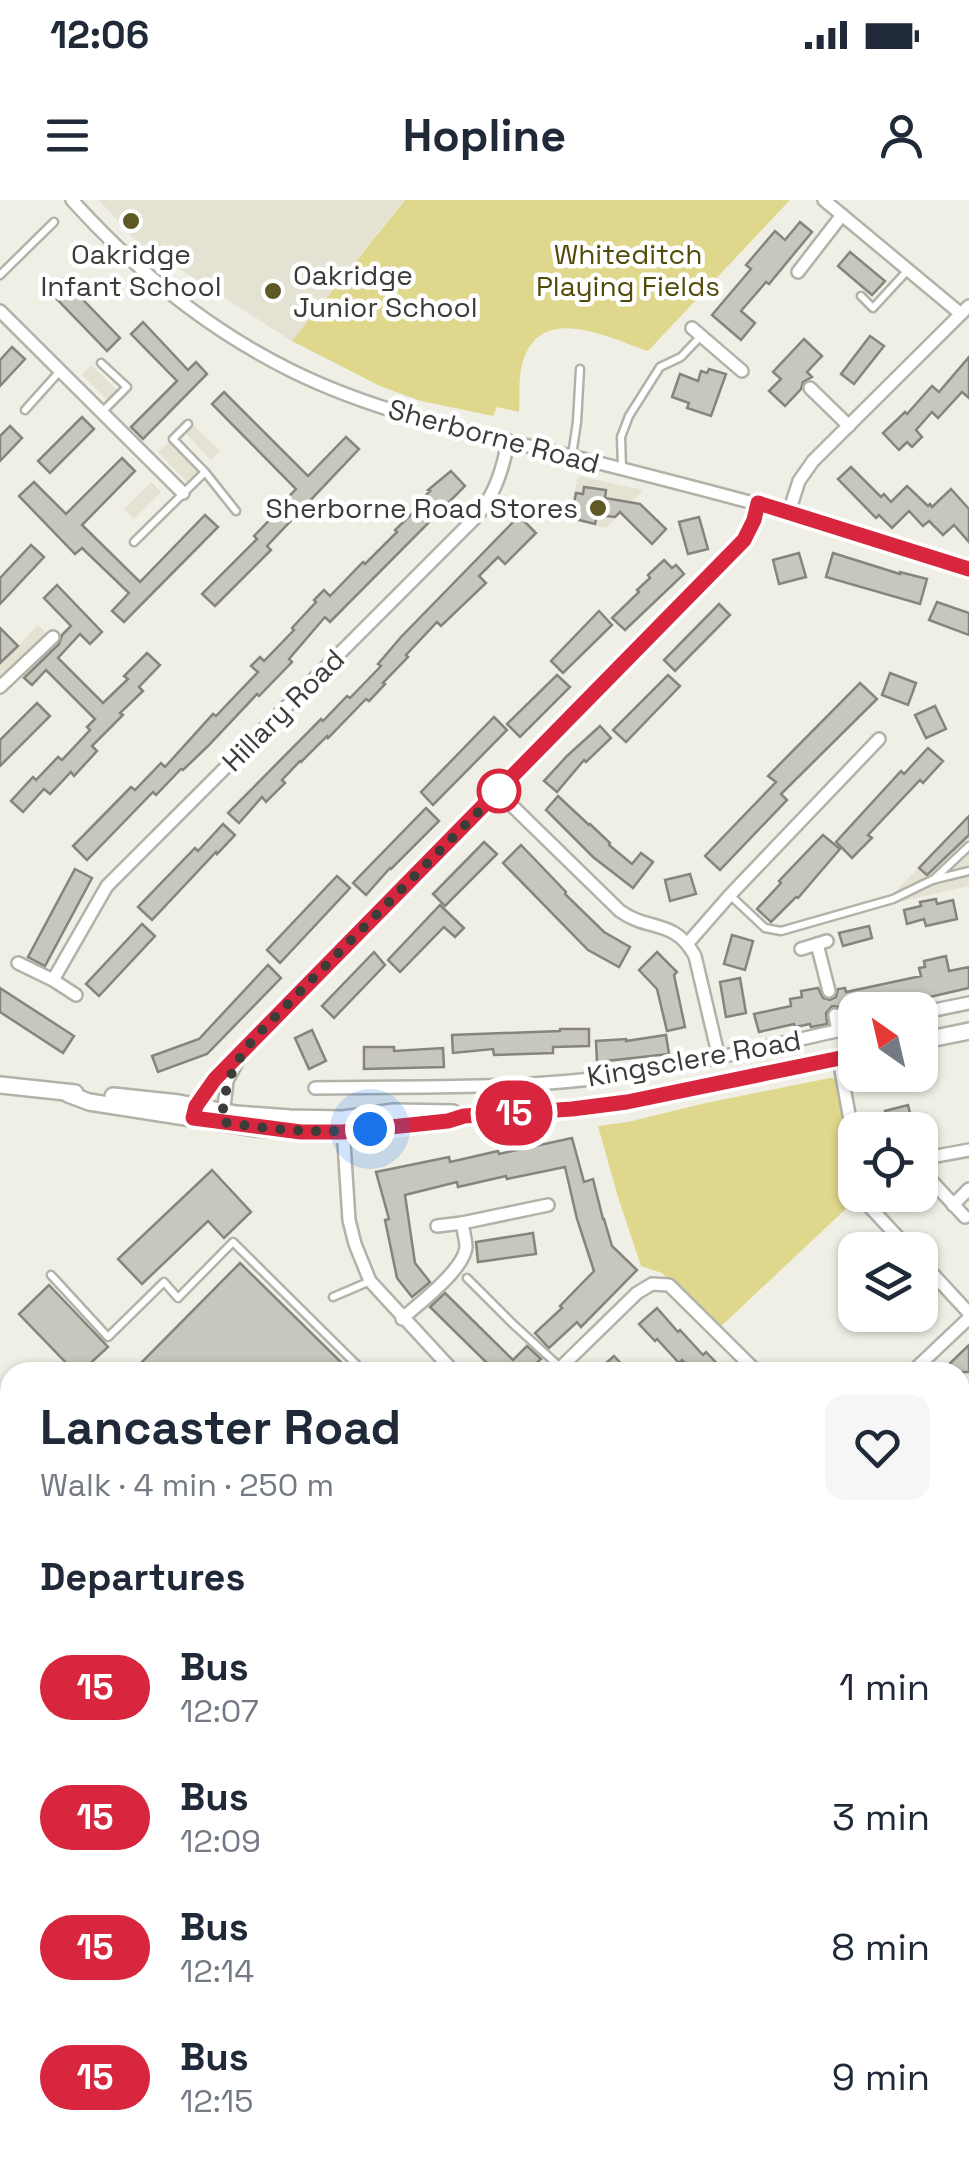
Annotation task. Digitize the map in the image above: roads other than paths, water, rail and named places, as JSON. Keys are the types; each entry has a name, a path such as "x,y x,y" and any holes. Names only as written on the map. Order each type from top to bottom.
{"street":[{"name":"Sherborne Road","path":"72,200 110,240 191,310 295,372 381,407 758,503 969,569"},
{"path":"789,512 798,481 813,461 965,310 824,200"},
{"path":"798,272 842,215"},
{"path":"0,312 183,493"},
{"path":"696,332 742,372"},
{"path":"810,388 849,426"},
{"name":"Hillary Road","path":"52,980 107,886 477,516 492,494 508,441"},
{"path":"195,1112 215,1079 258,1034 744,540 758,503"},
{"path":"0,687 54,637"},
{"path":"688,944 879,739"},
{"path":"498,792 628,917 670,930 688,944 696,956 718,1058"},
{"path":"801,949 822,942 829,991"},
{"path":"18,964 76,995"},
{"path":"938,1009 969,1003"},
{"path":"834,1015 838,1031"},
{"name":"Kingsclere Road","path":"315,1088 532,1084 604,1078 838,1031"},
{"path":"938,1037 969,1031"},
{"path":"223,1117 228,1081 241,1054"},
{"name":"Kingsclere Road","path":"0,1085 68,1094 91,1093 223,1117 290,1118 343,1125 394,1112 448,1112 464,1116 627,1102 838,1059"},
{"path":"532,1084 534,1112"},
{"path":"343,1125 354,1244 370,1281 444,1362"},
{"path":"938,1156 969,1150"},
{"path":"938,1188 965,1217"},
{"path":"953,1205 969,1189"},
{"path":"438,1226 548,1205"},
{"path":"875,1212 893,1232"},
{"path":"402,1318 461,1260 466,1247 462,1223"},
{"path":"922,1362 969,1316 938,1281"},
{"path":"566,1362 637,1293 652,1284 669,1284 746,1362"}],"lane":[{"path":"0,275 54,222"},
{"path":"861,296 874,308 909,270"},
{"path":"622,469 622,437 629,416 660,367 682,357 696,332"},
{"path":"101,363 127,387 102,412"},
{"path":"571,456 580,369"},
{"path":"25,410 60,371"},
{"path":"188,424 173,439 236,511"},
{"path":"134,542 204,472"},
{"path":"932,880 969,846"},
{"path":"730,895 765,928 781,931 893,899 932,880 969,871"},
{"path":"50,1274 108,1338 164,1282 178,1298 233,1242 354,1362"},
{"path":"467,1278 550,1362"},
{"path":"333,1297 370,1281"}],"place":[{"name":"Oakridge Infant School","path":"131,221"},
{"name":"Oakridge Junior School","path":"273,291"},
{"name":"Sherborne Road Stores","path":"598,508"}],"park label":[{"name":"Whiteditch Playing Fields","path":"628,270"}]}
